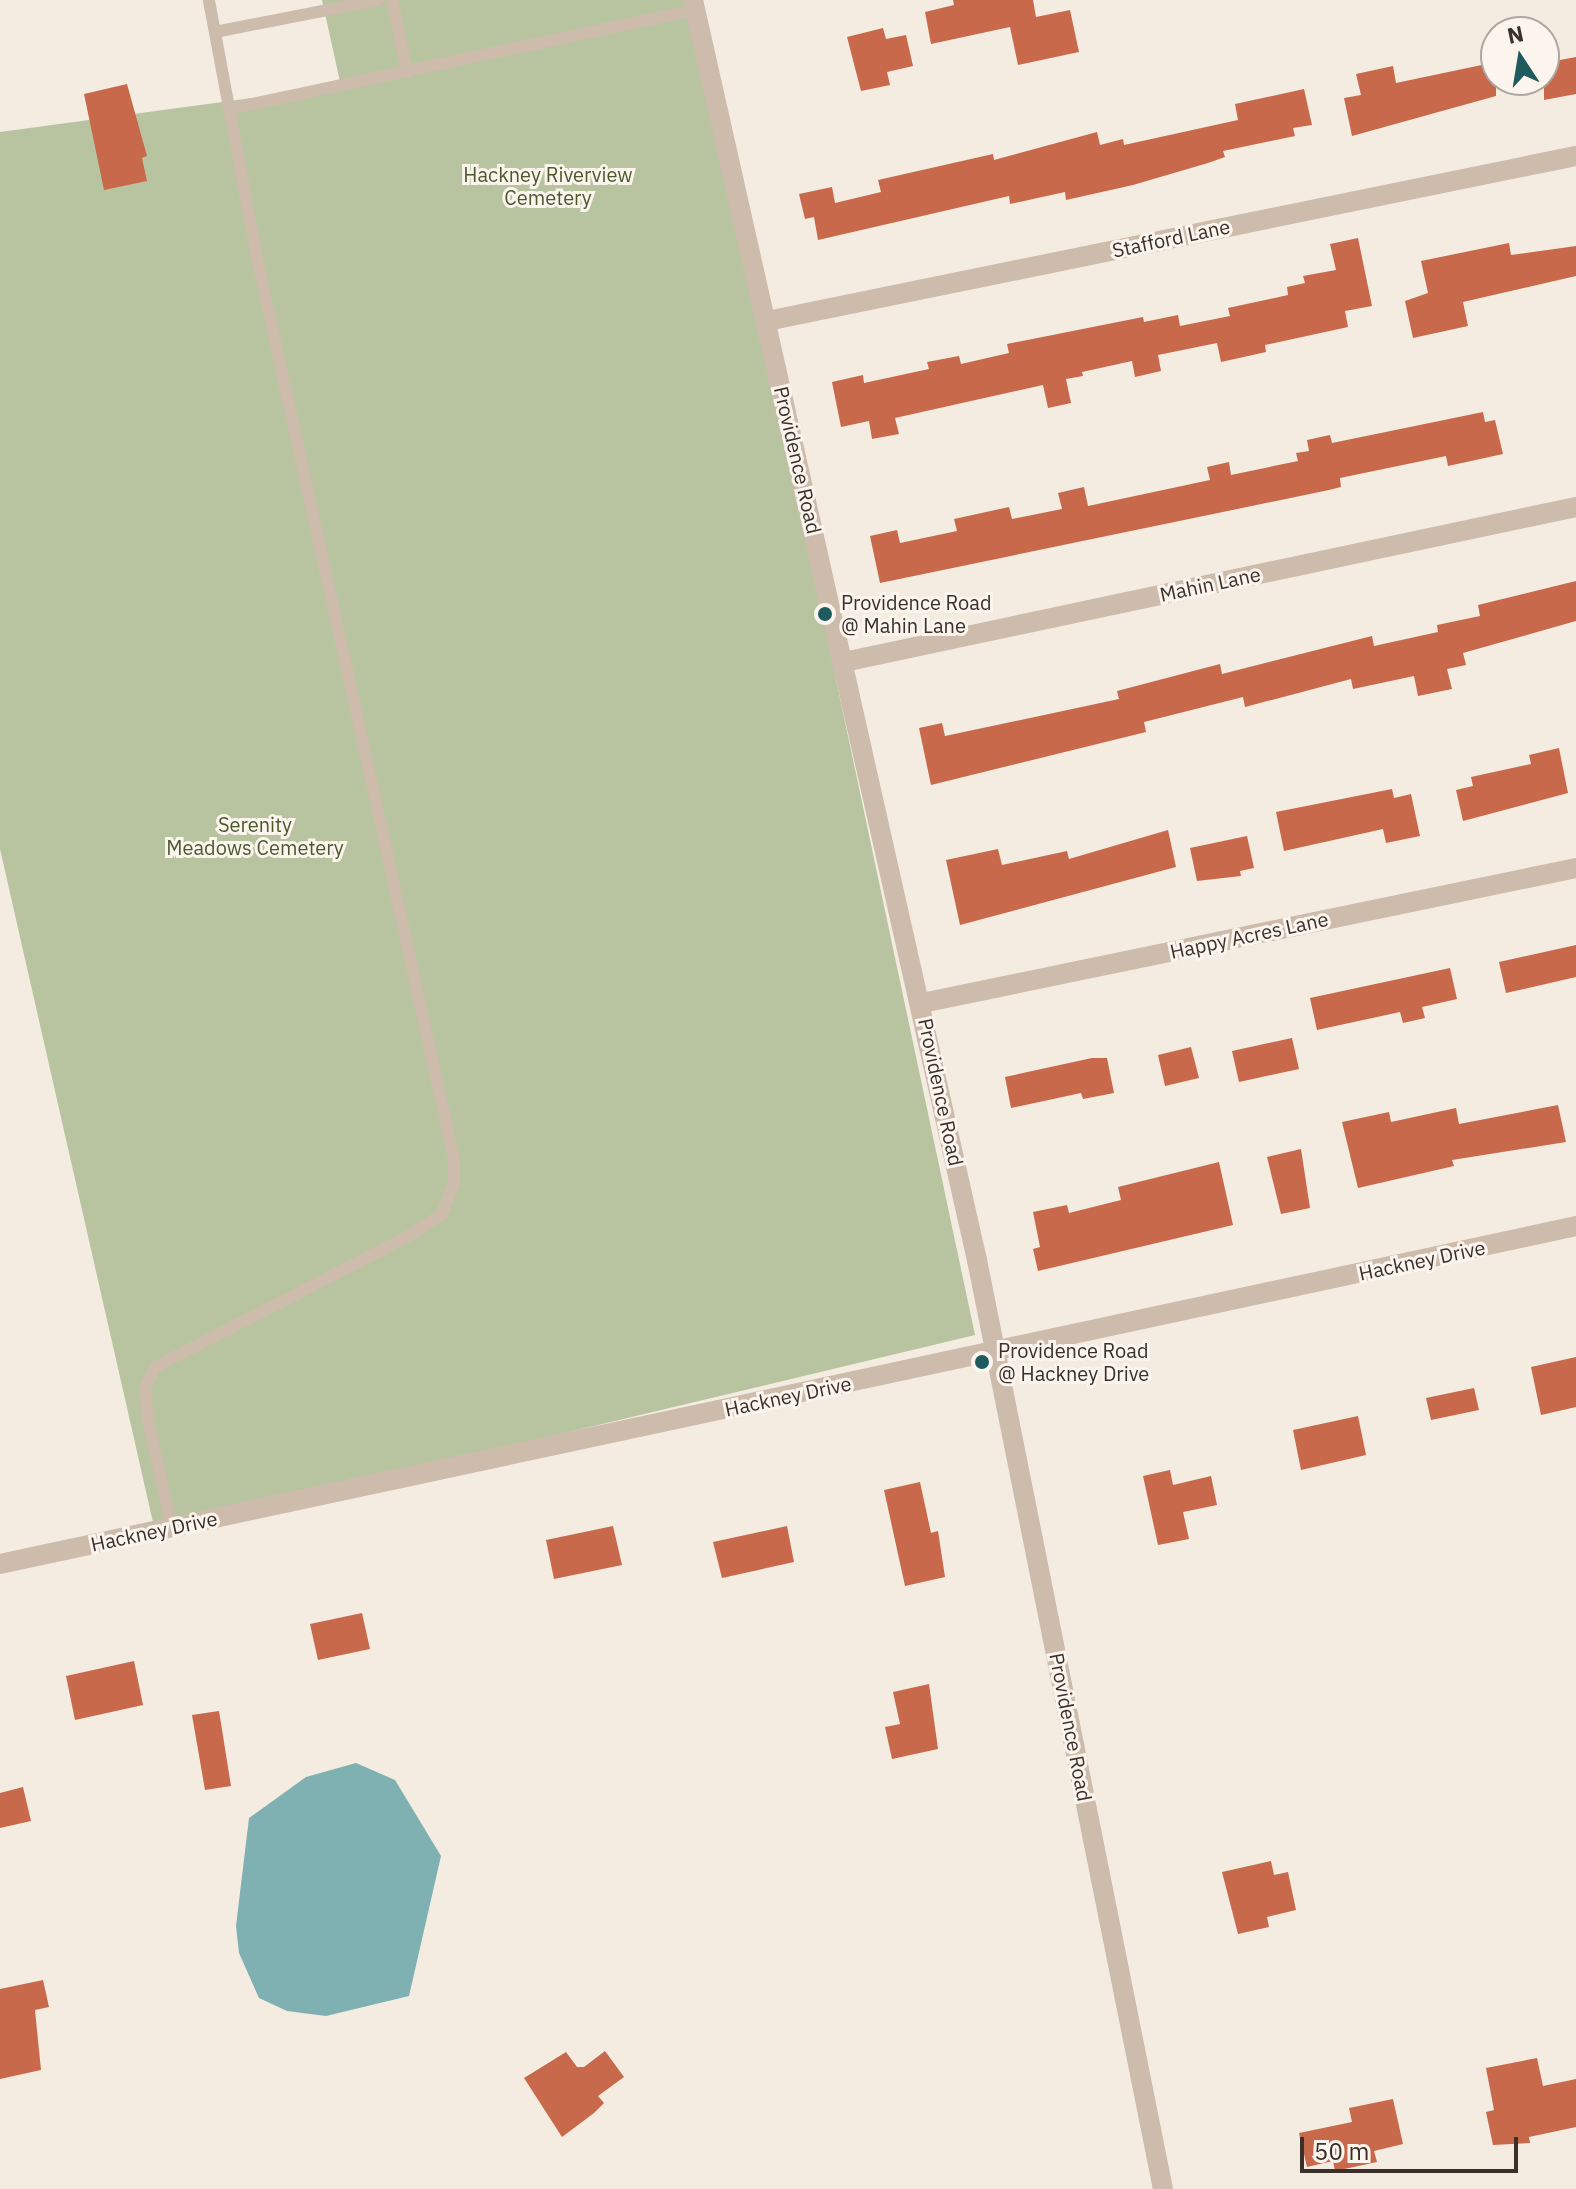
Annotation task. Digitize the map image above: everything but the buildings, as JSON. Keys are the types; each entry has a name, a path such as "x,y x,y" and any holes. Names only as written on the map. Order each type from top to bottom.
{"street":[{"name":"Providence Road","path":"694,5 922,1003 997,1352 1163,2189"},
{"name":"Stafford Lane","path":"767,321 1576,156"},
{"name":"Mahin Lane","path":"844,662 1576,507"},
{"name":"Happy Acres Lane","path":"922,1003 1576,868"},
{"name":"Hackney Drive","path":"0,1564 1576,1226"}],"lane":[{"path":"172,1528 147,1416 146,1385 155,1367 407,1237 442,1214 454,1182 454,1159 259,268 233,108 209,0"},
{"path":"215,32 378,0"},
{"path":"392,0 407,72"},
{"path":"233,108 407,72 694,5"}],"green space":[{"path":"322,0 692,0 975,1335 155,1531 0,849 0,132 341,86"}],"water":[{"path":"356,1763 395,1780 441,1856 409,1996 326,2016 287,2011 259,1998 239,1953 236,1926 249,1818 306,1777"}],"place":[{"name":"Providence Road @ Mahin Lane","path":"825,614"},
{"name":"Providence Road @ Hackney Drive","path":"982,1362"}],"park label":[{"name":"Hackney Riverview Cemetery","path":"548,186"},
{"name":"Serenity Meadows Cemetery","path":"255,836"}]}
